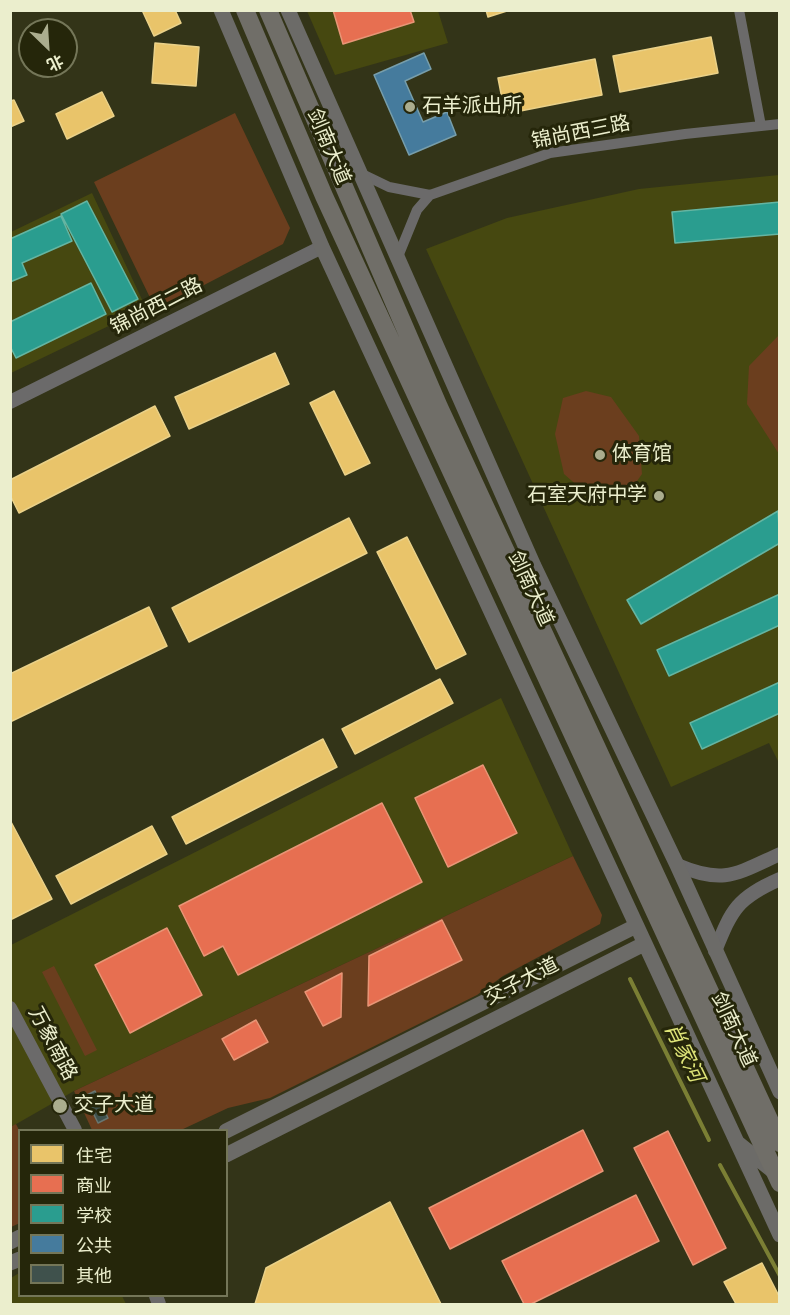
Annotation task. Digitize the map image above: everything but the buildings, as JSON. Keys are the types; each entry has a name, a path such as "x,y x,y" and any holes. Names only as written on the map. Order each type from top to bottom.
{"highway":[{"name":"剑南大道","path":"245,10 324,195 777,1178"},
{"name":"剑南大道","path":"268,10 439,407 780,1143"}],"main road":[{"path":"221,10 322,247 780,1234"},
{"path":"288,10 534,566 677,865 780,1092"},
{"path":"290,174 324,195"},
{"path":"439,407 442,358"},
{"name":"交子大道","path":"228,1130 636,926"},
{"name":"交子大道","path":"228,1154 644,944"},
{"path":"764,1059 764,1110"},
{"path":"735,1141 777,1178"}],"street":[{"path":"739,10 761,126"},
{"name":"锦尚西三路","path":"430,195 550,153 780,124"},
{"path":"359,172 389,187 430,195 417,210 397,259"},
{"name":"锦尚西二路","path":"10,402 322,247"},
{"path":"677,865 702,876 729,876 780,854"},
{"path":"715,951 735,908 753,891 780,879"},
{"name":"万象南路","path":"10,1008 74,1129"}],"shaded area":[{"path":"307,11 438,11 448,43 335,75"},
{"path":"235,113 290,228 283,244 156,310 94,182"},
{"name":"石室天府中学","path":"779,175 779,763 769,743 671,787 426,249 507,218 639,189"},
{"path":"92,193 146,308 11,373 11,232"},
{"path":"779,335 779,454 747,404 749,366"},
{"name":"体育馆","path":"586,391 611,397 639,436 642,474 625,498 595,501 564,474 555,434 563,398"},
{"path":"501,698 573,856 74,1091 11,1127 11,945"},
{"path":"573,856 602,915 600,924 503,976 477,995 270,1098 228,1108 183,1129 92,1129 74,1091"},
{"path":"54,966 97,1050 85,1056 42,972"},
{"path":"16,1124 18,1129 18,1224 11,1227 10,1127"},
{"path":"18,1274 18,1297 122,1297 126,1304 11,1304 11,1278"}],"waterway":[{"name":"肖家河","path":"630,979 709,1140"},
{"name":"肖家河","path":"720,1165 780,1276"}],"place":[{"name":"石羊派出所","path":"410,107"},
{"name":"体育馆","path":"600,455"},
{"name":"石室天府中学","path":"659,496"},
{"name":"交子大道","path":"60,1106"}]}
